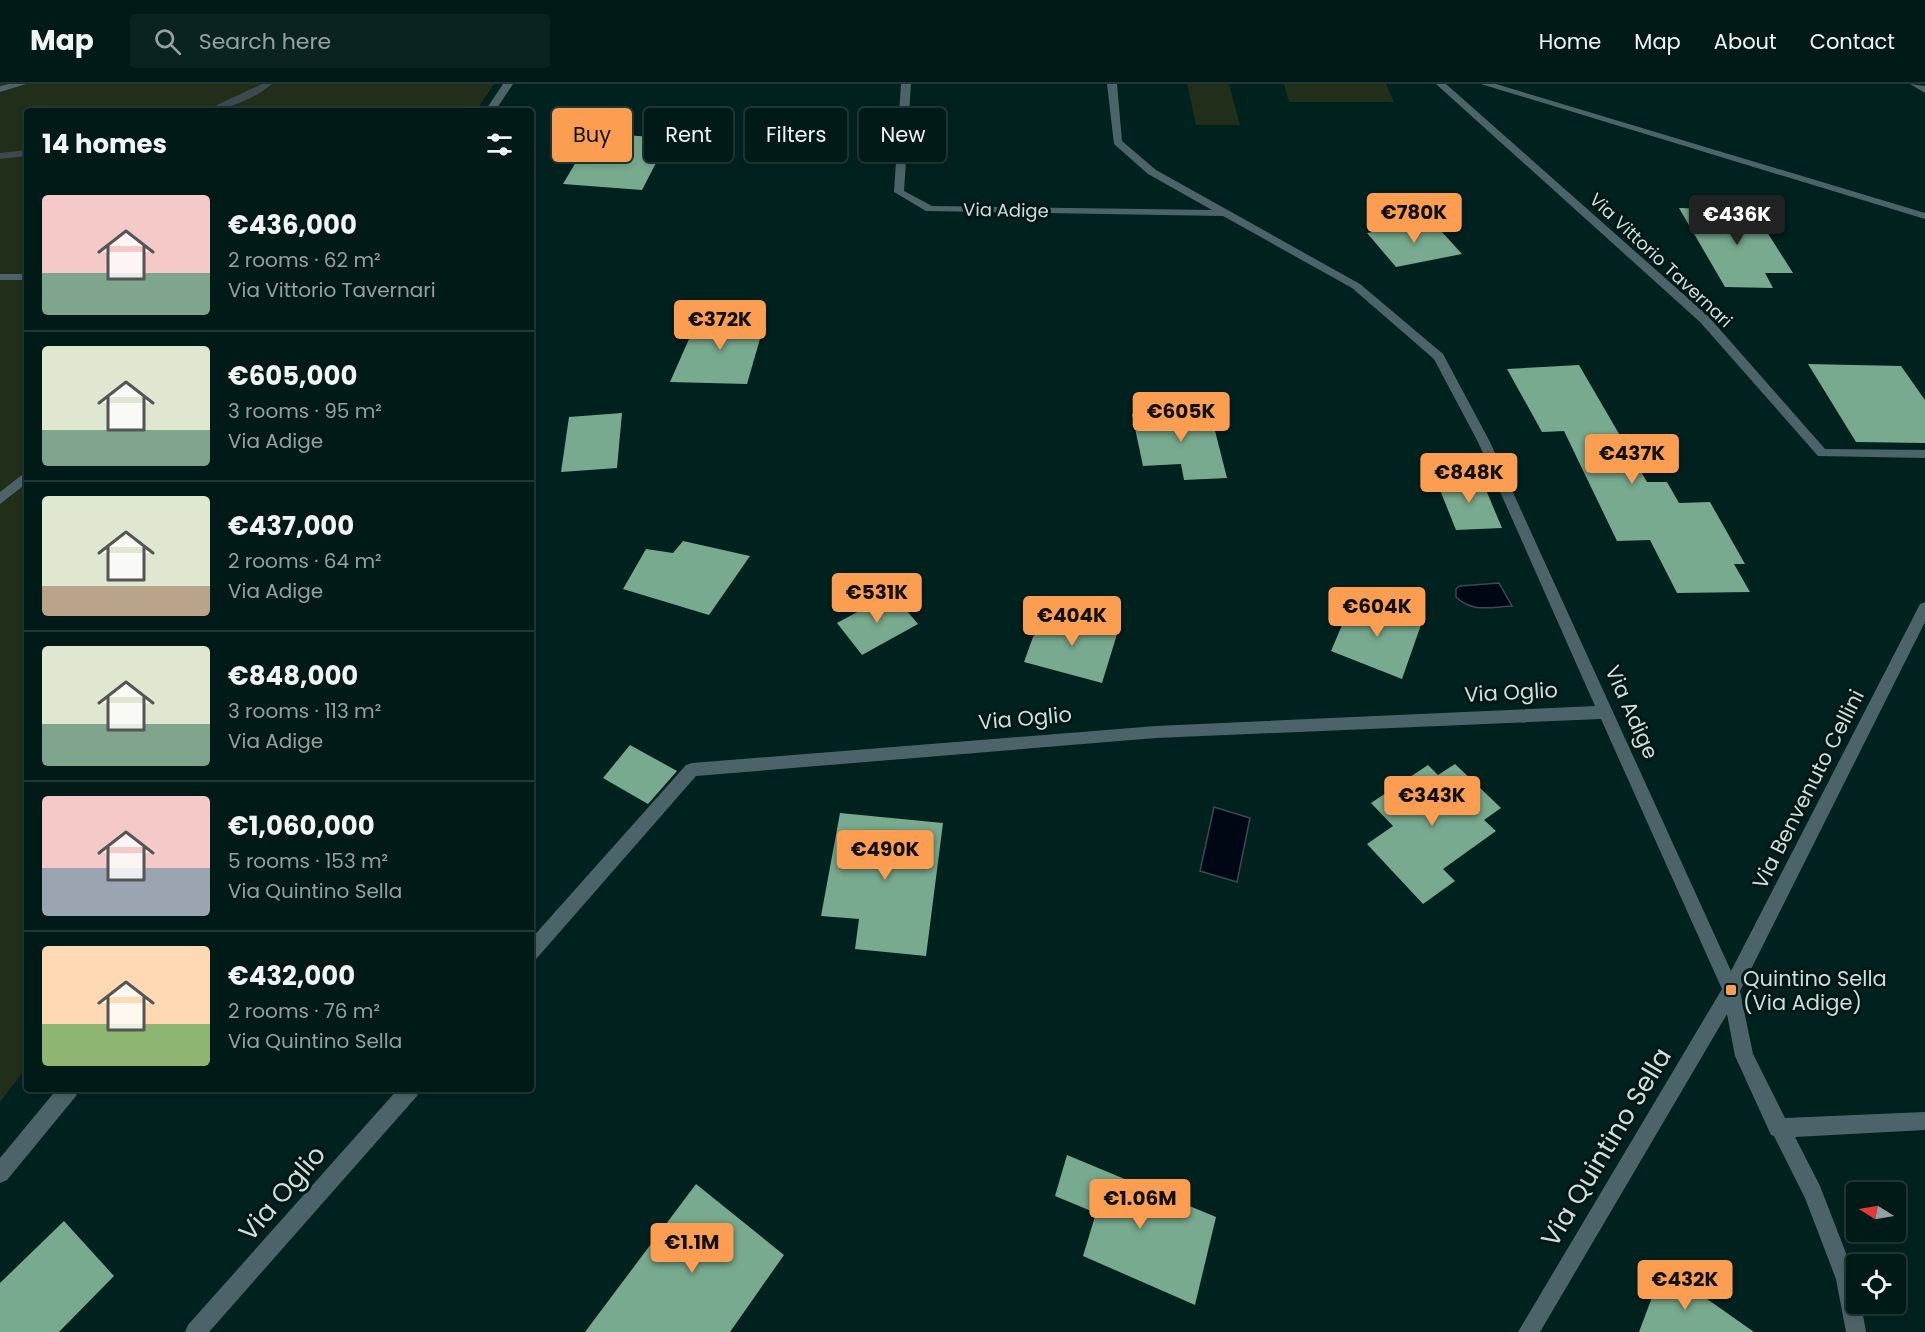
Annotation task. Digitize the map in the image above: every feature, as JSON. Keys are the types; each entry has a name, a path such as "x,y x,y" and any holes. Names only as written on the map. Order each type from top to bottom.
{"street":[{"path":"0,89 21,84"},
{"path":"492,108 508,84"},
{"name":"Via Adige","path":"906,84 899,192 930,209 1226,213"},
{"name":"Via Adige","path":"1112,84 1117,142 1152,172 1356,286 1439,357 1484,442 1731,990 1744,1056 1778,1128 1813,1193 1846,1279 1856,1332"},
{"name":"Via Vittorio Tavernari","path":"1441,84 1704,319 1822,453 1925,453"},
{"path":"1486,84 1925,216"},
{"path":"1915,84 1925,90"},
{"path":"0,277 24,277"},
{"path":"0,499 24,479"},
{"name":"Via Benvenuto Cellini","path":"1731,990 1925,608"},
{"name":"Via Oglio","path":"534,949 692,770 1156,732 1606,712"},
{"name":"Via Quintino Sella","path":"1528,1332 1731,990"},
{"path":"0,1173 67,1092"},
{"name":"Via Oglio","path":"195,1332 407,1092"},
{"path":"1778,1128 1925,1121"}],"green space":[{"path":"0,84 494,84 478,108 24,108 24,1071 0,1102"},
{"path":"1187,84 1229,84 1240,125 1196,125"},
{"path":"1284,84 1386,84 1394,102 1289,102"}],"shaded area":[{"path":"1499,583 1512,606 1475,607 1456,597 1456,589 1460,586"},
{"path":"1214,807 1250,818 1237,882 1200,871"}],"building":[{"path":"632,136 644,136 644,162 657,162 642,190 563,184 576,162 632,162"},
{"path":"1679,208 1753,210 1793,273 1765,273 1773,288 1725,287"},
{"path":"1432,221 1462,254 1396,267 1367,233"},
{"path":"695,318 766,318 747,384 670,382 689,339"},
{"path":"1808,364 1901,366 1925,400 1925,443 1856,442"},
{"path":"1579,365 1647,482 1667,482 1679,503 1710,502 1745,564 1734,564 1750,592 1677,593 1650,540 1617,541 1564,431 1542,432 1507,369"},
{"path":"1210,411 1227,478 1184,480 1181,464 1143,466 1132,414"},
{"path":"622,413 617,468 561,472 569,417"},
{"path":"1481,478 1502,528 1456,530 1436,480"},
{"path":"683,541 750,556 709,615 623,589 646,549 673,553"},
{"path":"892,593 918,624 862,655 837,623"},
{"path":"1354,597 1422,622 1402,679 1331,651"},
{"path":"1042,612 1118,631 1102,683 1024,662"},
{"path":"630,745 677,771 648,804 603,778"},
{"path":"1455,764 1501,808 1484,820 1496,831 1443,869 1455,881 1423,904 1367,844 1393,826 1371,803 1428,765 1438,775"},
{"path":"840,813 943,823 926,956 855,949 859,919 821,916"},
{"path":"1067,1155 1216,1217 1195,1305 1083,1256 1096,1213 1055,1196"},
{"path":"696,1184 784,1255 730,1332 585,1332"},
{"path":"64,1221 114,1276 59,1332 0,1332 0,1283"},
{"path":"1663,1268 1754,1332 1639,1332"}],"waterway":[{"path":"216,108 268,84"},
{"path":"0,156 24,153"}],"place":[{"name":"Quintino Sella (Via Adige)","path":"1731,990"}]}
